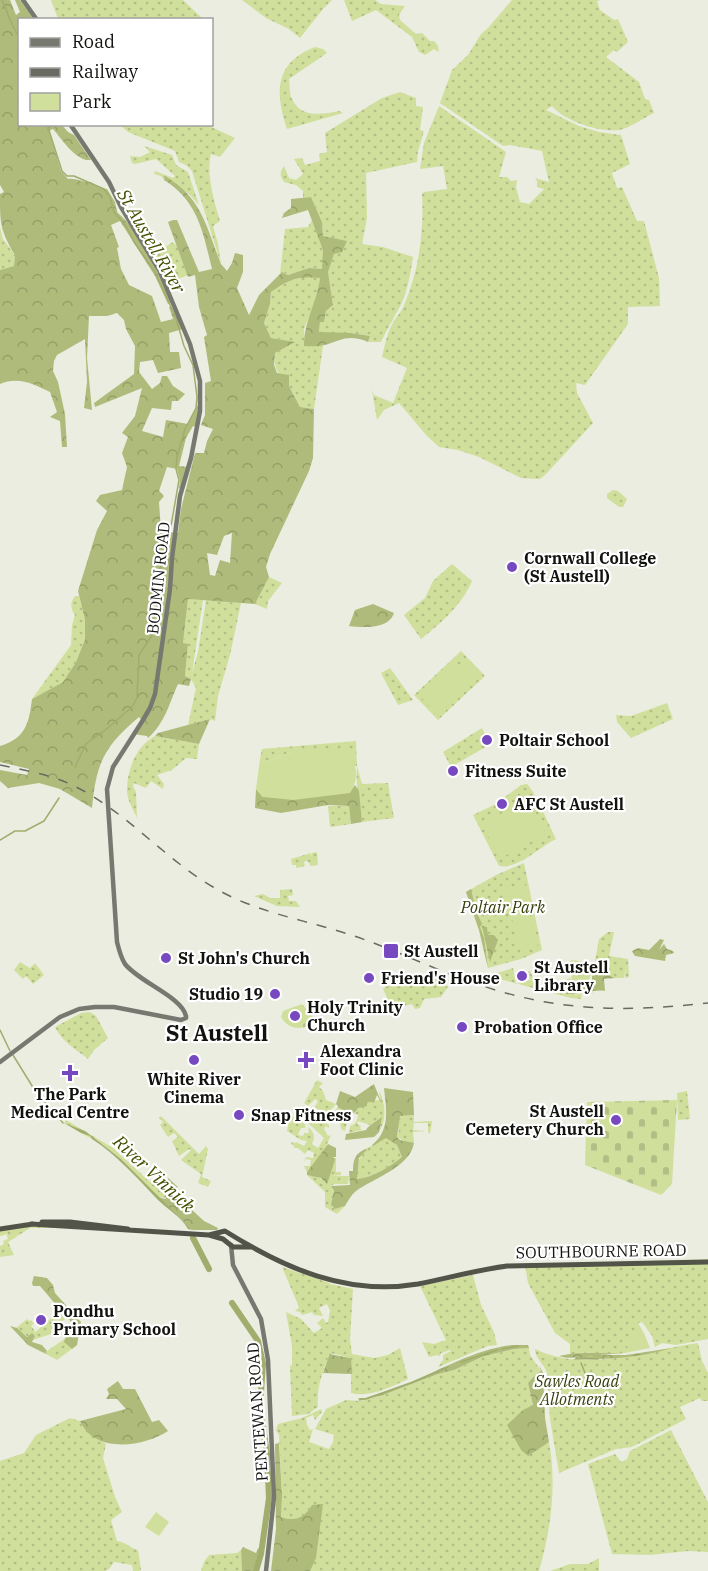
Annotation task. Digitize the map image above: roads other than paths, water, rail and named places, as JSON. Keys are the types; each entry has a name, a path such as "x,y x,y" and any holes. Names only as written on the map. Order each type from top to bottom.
{"highway":[{"path":"0,1229 50,1221 89,1226"},
{"path":"31,1224 89,1226 221,1237 228,1237 227,1233 235,1243"},
{"path":"221,1237 235,1243"},
{"name":"SOUTHBOURNE ROAD","path":"235,1243 255,1248 312,1274 364,1287 418,1284 494,1268 531,1265 708,1262"}],"main road":[{"path":"23,0 36,18"},
{"name":"BODMIN ROAD","path":"0,1062 60,1017 85,1008 114,1008 181,1020 186,1017 183,1008 130,969 124,963 118,950 107,789 113,767 150,708 154,694 170,590 178,508 200,411 200,381 190,344 159,270 121,207 109,182 71,126"},
{"name":"PENTEWAN ROAD","path":"235,1243 231,1259 261,1319 268,1360 274,1497 266,1571"}],"waterway":[{"name":"St Austell River","path":"2,0 18,34"},
{"name":"St Austell River","path":"48,126 62,171 67,176 74,176 104,189 110,197 114,212 126,226 155,272 176,318 184,346 193,365 197,397 196,408 185,429 176,467"},
{"name":"St Austell River","path":"75,767 86,744 132,707 137,698 139,655 158,626 159,612 150,587 162,564 168,543 179,480 176,469"},
{"name":"St Austell River","path":"0,840 15,831 25,831 44,821 59,798"},
{"name":"River Vinnick","path":"0,1030 10,1051"},
{"name":"River Vinnick","path":"13,1055 34,1089 63,1123"},
{"name":"River Vinnick","path":"193,1238 209,1269"},
{"name":"River Vinnick","path":"232,1303 258,1341 263,1364 260,1406 267,1454 269,1498 261,1554 256,1571"},
{"path":"502,1349 518,1346"},
{"path":"461,1362 497,1350"},
{"path":"576,1358 598,1359"},
{"path":"581,1363 585,1373"},
{"path":"359,1399 366,1399 448,1367"}],"railway":[{"path":"0,765 53,778 90,794 194,875 229,896 264,910 370,942 480,985 537,1000 593,1008 649,1008 708,1003"}],"place":[{"name":"Cornwall College (St Austell)","path":"512,567"},
{"name":"Poltair School","path":"487,740"},
{"name":"Fitness Suite","path":"453,771"},
{"name":"AFC St Austell","path":"502,804"},
{"name":"St Austell","path":"391,951"},
{"name":"St John's Church","path":"166,958"},
{"name":"St Austell Library","path":"522,976"},
{"name":"Friend's House","path":"369,978"},
{"name":"Studio 19","path":"275,994"},
{"name":"Holy Trinity Church","path":"295,1016"},
{"name":"Probation Office","path":"462,1027"},
{"name":"White River Cinema","path":"194,1060"},
{"name":"Alexandra Foot Clinic","path":"306,1060"},
{"name":"The Park Medical Centre","path":"70,1073"},
{"name":"Snap Fitness","path":"239,1115"},
{"name":"St Austell Cemetery Church","path":"616,1120"},
{"name":"Pondhu Primary School","path":"41,1320"}],"district":[{"name":"St Austell","path":"217,1033"}],"park label":[{"name":"Poltair Park","path":"503,907"},
{"name":"Sawles Road Allotments","path":"577,1390"}]}
